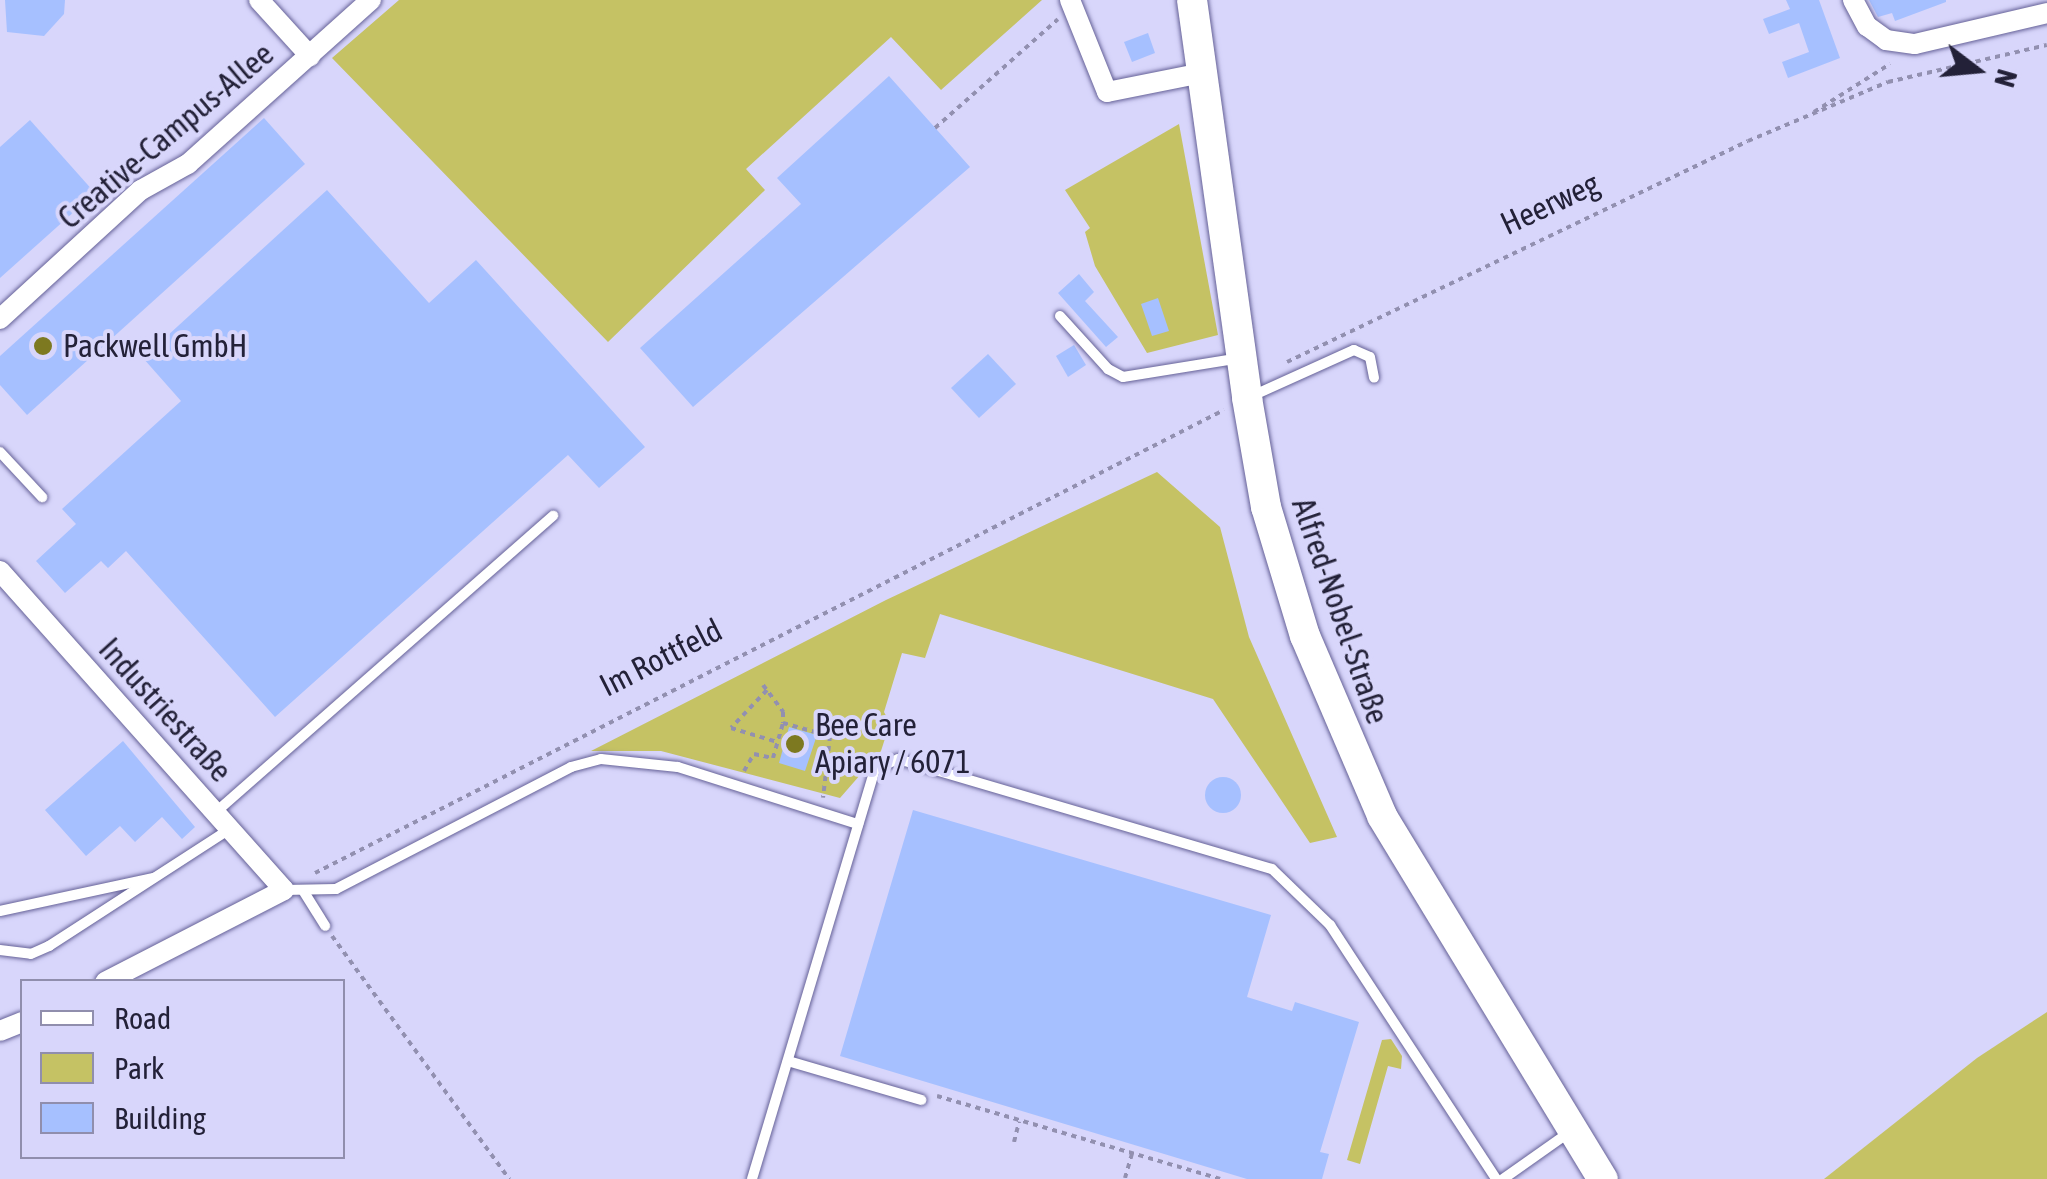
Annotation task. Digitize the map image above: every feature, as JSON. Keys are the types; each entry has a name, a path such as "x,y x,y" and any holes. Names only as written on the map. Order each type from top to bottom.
{"street":[{"path":"260,0 310,56"},
{"name":"Creative-Campus-Allee","path":"0,319 141,190 188,164 371,0"},
{"name":"Alfred-Nobel-Straße","path":"1192,0 1246,395 1283,569 1354,760 1412,868 1603,1179"},
{"path":"1853,0 1867,26 1896,42 1914,44 2047,13"},
{"path":"1071,3 1107,92 1202,72"},
{"name":"Industriestraße","path":"0,571 216,812 294,891"},
{"path":"111,979 294,891"}],"lane":[{"path":"1060,316 1108,369 1124,378 1241,358"},
{"path":"1246,395 1354,350 1370,357 1374,378"},
{"path":"0,452 42,497"},
{"path":"216,812 553,516"},
{"path":"294,891 336,889 572,767 601,759 648,761 858,824"},
{"path":"752,1179 875,770 898,759 1272,869 1330,925 1499,1179 1573,1130"},
{"path":"0,950 31,954 49,946 163,876 231,828"},
{"path":"0,911 163,876"},
{"path":"294,891 325,926"},
{"path":"788,1060 921,1100"}],"path":[{"path":"935,128 1071,3"},
{"name":"Heerweg","path":"1246,395 1301,354 1810,115 1888,82 2047,45"},
{"path":"1810,115 1890,64"},
{"name":"Im Rottfeld","path":"294,891 644,700 1220,413 1246,395"},
{"path":"740,786 750,756 773,758 778,742 783,723 765,687 731,728 778,742"},
{"path":"783,723 833,739 824,813"},
{"path":"325,926 509,1179"},
{"path":"921,1100 931,1094 1220,1179"},
{"path":"1014,1142 1020,1120"},
{"path":"1125,1178 1132,1153"}],"green space":[{"path":"399,0 1042,0 941,90 891,37 746,169 765,190 608,342 332,58"},
{"path":"1179,124 1218,335 1147,353 1095,266 1085,232 1090,228 1065,190"},
{"path":"1157,472 1220,527 1249,637 1337,837 1310,843 1213,699 940,614 925,658 902,653 884,712 890,723 881,751 840,798 661,751 591,751 886,600"},
{"path":"2047,1012 2047,1179 1824,1179 1977,1058"},
{"path":"1391,1039 1402,1056 1401,1069 1388,1066 1360,1164 1347,1160 1382,1040"}],"building":[{"path":"5,0 65,0 64,14 44,36 7,32"},
{"path":"1786,0 1819,0 1840,58 1788,78 1782,62 1809,52 1799,23 1769,34 1763,19 1790,9"},
{"path":"1869,0 1946,2 1895,21 1892,13 1878,17"},
{"path":"1148,33 1155,53 1132,62 1124,42"},
{"path":"889,76 970,167 693,407 640,348 801,204 777,178"},
{"path":"264,118 305,164 27,415 0,385 0,356"},
{"path":"30,120 95,193 0,278 0,147"},
{"path":"327,190 429,303 476,260 645,447 599,488 568,455 275,717 126,551 108,568 101,561 65,593 36,561 76,524 62,509 181,401 143,358"},
{"path":"1079,274 1094,292 1085,301 1118,337 1106,347 1058,293"},
{"path":"1158,298 1169,331 1152,336 1141,304"},
{"path":"1074,345 1086,365 1068,377 1056,356"},
{"path":"988,354 1016,384 979,418 951,388"},
{"name":"Bee Care Apiary / 6071","path":"789,727 817,735 805,771 779,763"},
{"path":"123,741 195,827 182,839 162,817 135,842 120,826 86,856 45,810"},
{"path":"1223,777 1235,783 1241,795 1235,807 1223,813 1211,807 1205,795 1211,783"},
{"path":"913,810 1271,915 1247,997 1292,1011 1295,1002 1359,1022 1320,1152 1329,1154 1322,1179 1247,1179 840,1056"}],"place":[{"name":"Packwell GmbH","path":"43,346"},
{"name":"Bee Care Apiary / 6071","path":"795,744"}]}
